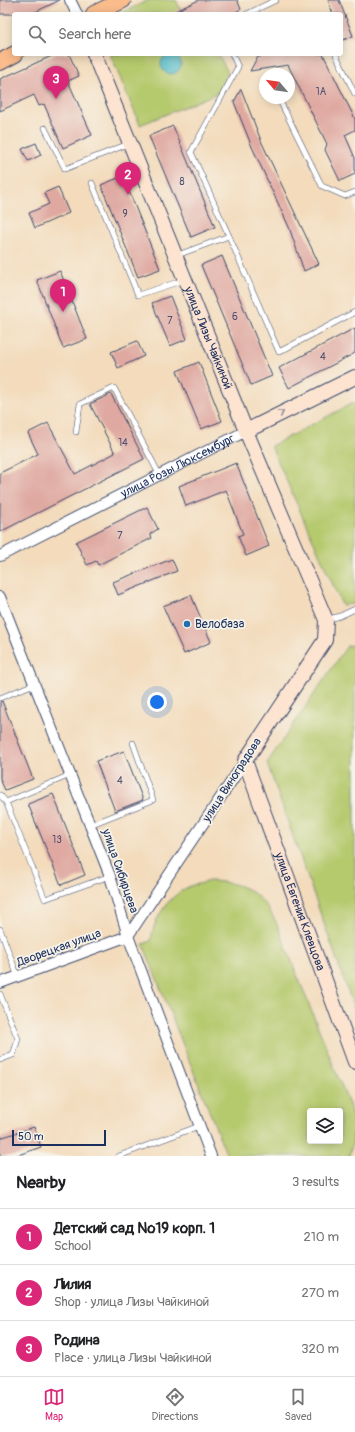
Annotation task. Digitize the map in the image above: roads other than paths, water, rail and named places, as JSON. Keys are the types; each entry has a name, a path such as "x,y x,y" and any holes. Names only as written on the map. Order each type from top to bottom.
{"main road":[{"path":"98,12 123,0"},
{"path":"0,62 12,56"}],"street":[{"path":"70,0 76,12"},
{"name":"улица Лизы Чайкиной","path":"95,56 246,431 326,620"},
{"name":"улица Розы Люксембург","path":"0,556 159,474 355,377"},
{"name":"улица Сибирцева","path":"0,597 110,876 128,936 211,1156"},
{"name":"улица Виноградова","path":"128,936 325,640 326,620"},
{"name":"улица Евгения Клевцова","path":"244,761 355,1062"},
{"name":"Дворецкая улица","path":"0,983 128,936"}],"lane":[{"path":"251,12 276,0"},
{"path":"233,56 238,67 191,152 279,352 355,312"},
{"path":"336,56 355,94"},
{"path":"281,104 322,186 345,196 355,192"},
{"path":"45,128 64,169 129,144"},
{"path":"92,183 138,295 185,280"},
{"path":"175,256 229,236"},
{"path":"76,432 80,404 114,388 159,474"},
{"path":"326,620 340,616 355,609"},
{"path":"0,698 34,684"},
{"path":"90,825 153,800 133,743"},
{"path":"6,802 70,774"},
{"path":"0,795 6,802 45,899 110,876"},
{"path":"0,929 18,977"},
{"path":"0,994 18,1039 13,1055 0,1060"},
{"path":"119,1156 199,1126"}],"water":[{"path":"166,56 176,56 180,60 180,68 175,73 167,73 162,68 162,60"}],"place":[{"name":"Родина","path":"56,99"},
{"name":"Лилия","path":"128,195"},
{"name":"Детский сад №19 корп. 1","path":"63,312"},
{"name":"Велобаза","path":"187,624"}]}
